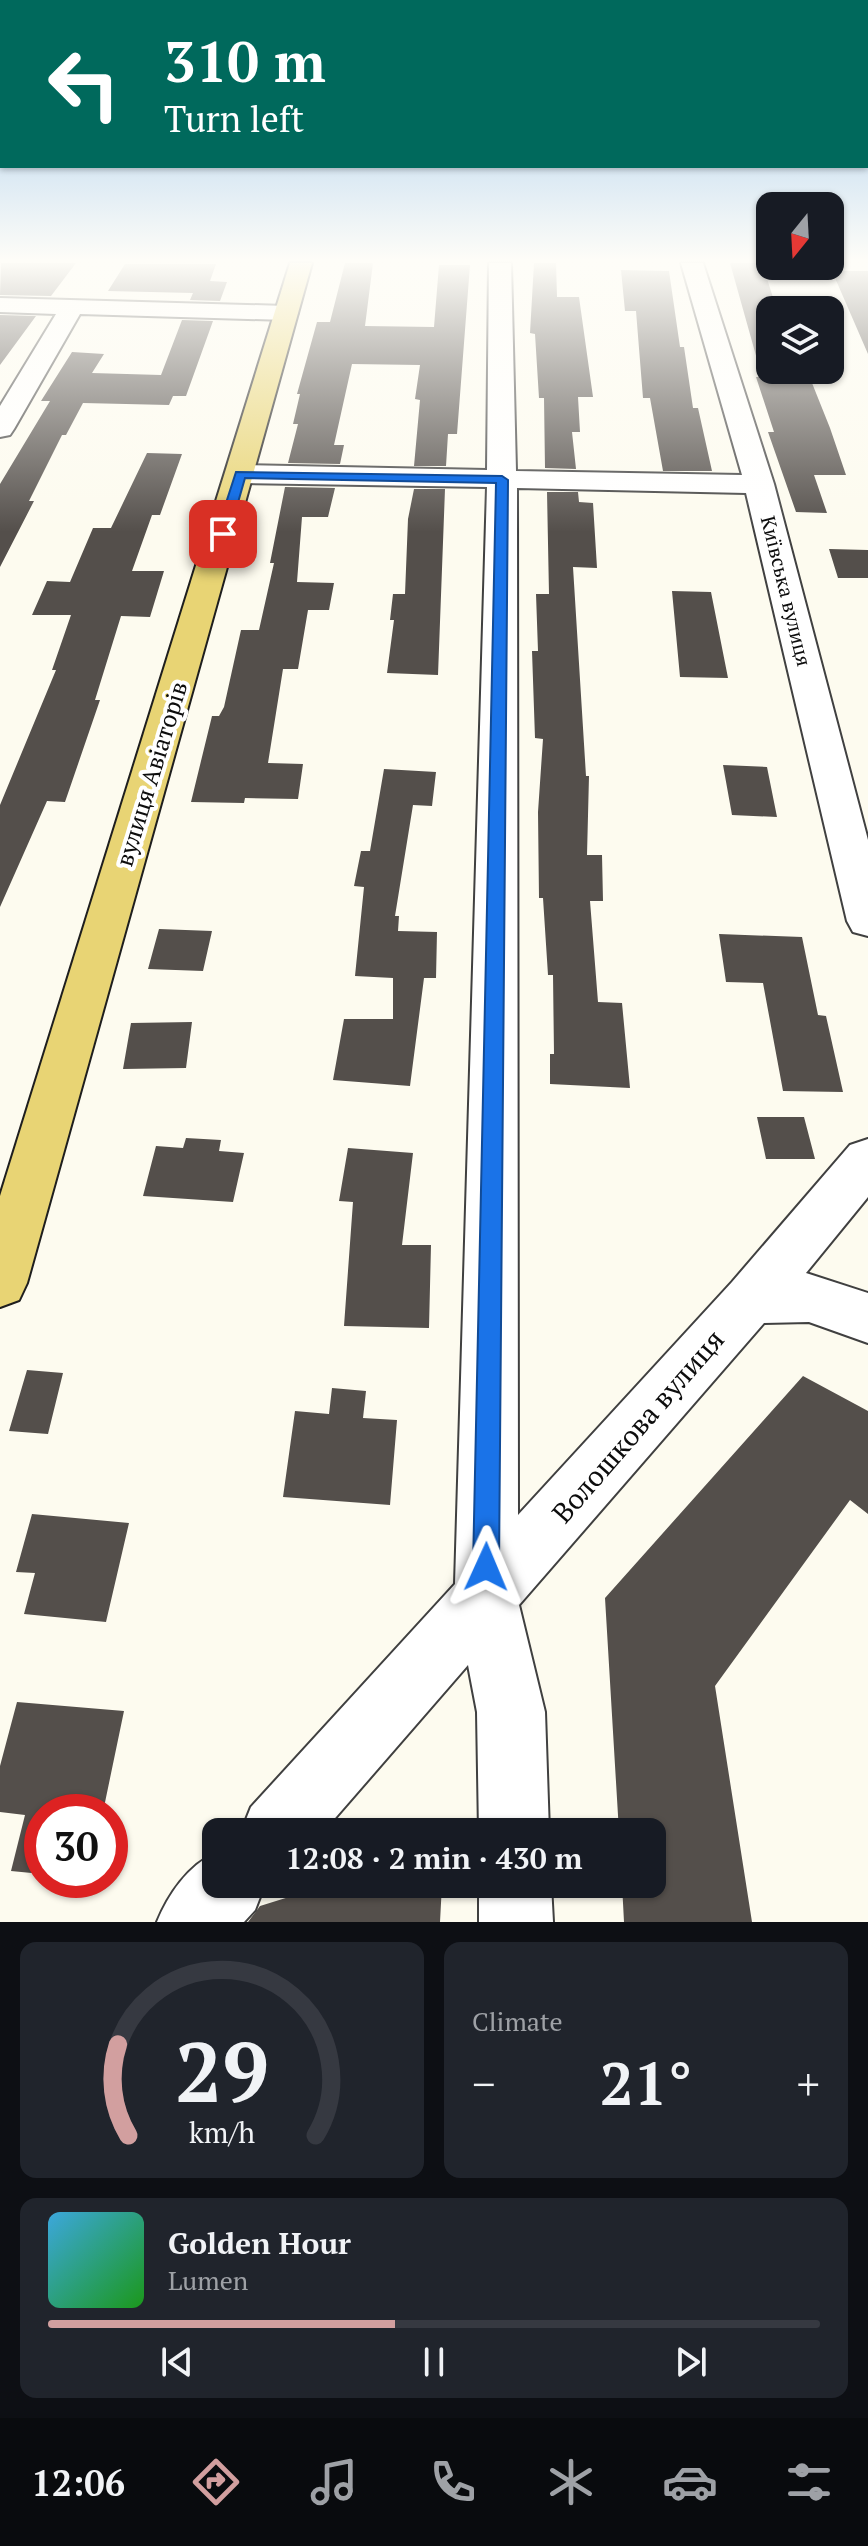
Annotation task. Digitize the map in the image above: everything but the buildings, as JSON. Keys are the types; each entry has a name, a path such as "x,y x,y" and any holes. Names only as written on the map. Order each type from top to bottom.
{"main road":[{"name":"вулиця Авіаторів","path":"0,1283 275,353"}],"street":[{"path":"0,429 45,353"},
{"path":"501,353 502,480 486,1599 511,1712 514,1818"},
{"name":"Київська вулиця","path":"719,353 759,484 868,921"},
{"path":"240,474 759,484"},
{"name":"Волошкова вулиця","path":"289,1818 751,1299 868,1160"},
{"path":"751,1299 809,1297 868,1318"},
{"path":"194,1922 216,1898"},
{"path":"515,1898 516,1922"}],"route":[{"path":"223,534 240,474 502,480 486,1567"}]}
